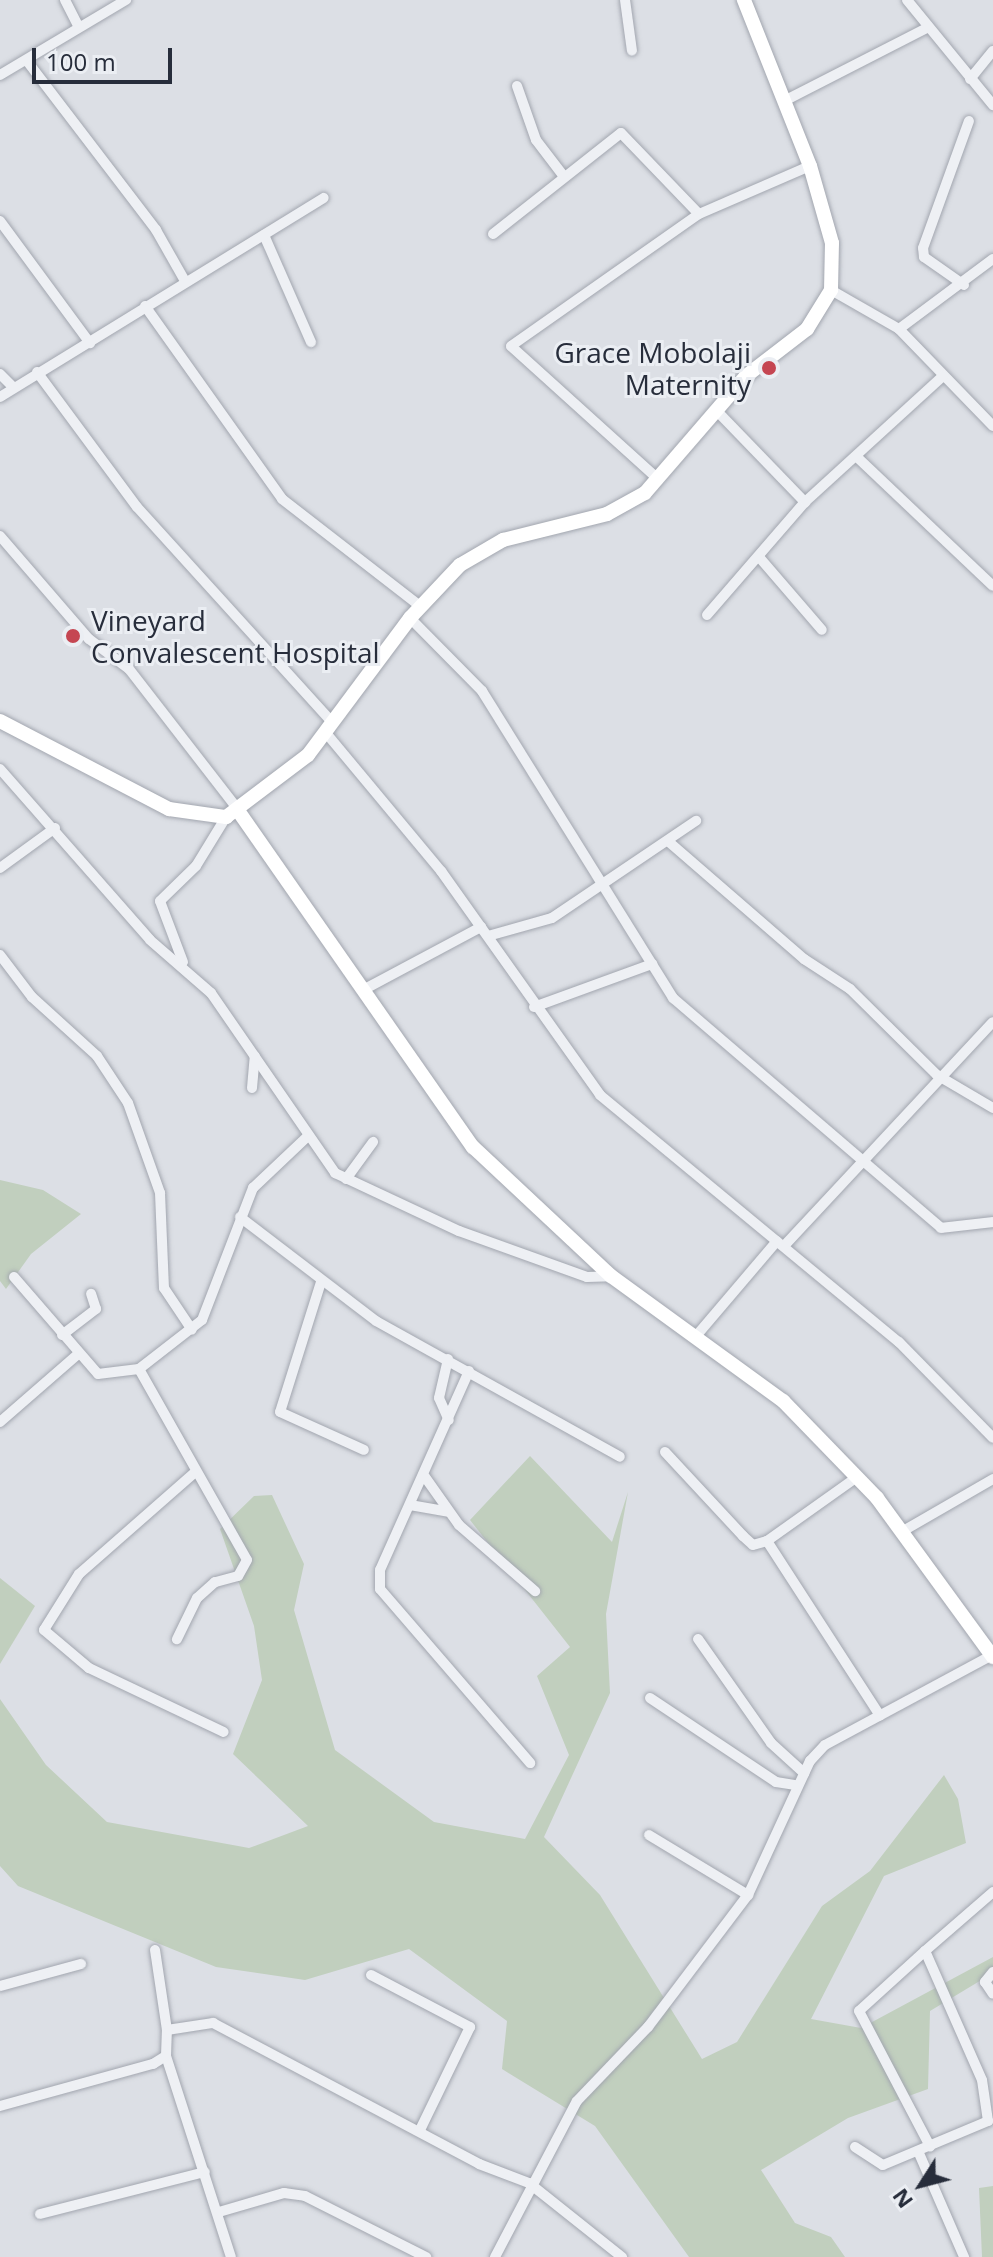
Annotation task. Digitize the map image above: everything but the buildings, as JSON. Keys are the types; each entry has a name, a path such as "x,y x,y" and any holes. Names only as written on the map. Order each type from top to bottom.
{"street":[{"path":"65,0 79,27"},
{"path":"0,75 126,0"},
{"path":"625,0 632,51"},
{"path":"184,965 160,901 196,866 233,815 329,727 415,612 460,565 503,540 607,514 658,479 746,376 807,329 831,290 832,243 810,166 788,99 744,0"},
{"path":"907,0 925,29 993,105"},
{"path":"788,99 925,29"},
{"path":"970,79 993,51"},
{"path":"27,61 156,230 185,281"},
{"path":"517,86 536,140 562,174"},
{"path":"964,285 924,257 923,248 969,121"},
{"path":"493,234 562,174 621,133 699,214"},
{"path":"658,479 511,346 699,214 810,166"},
{"path":"0,397 324,198"},
{"path":"0,221 90,343"},
{"path":"264,235 311,342"},
{"path":"899,329 964,285 993,259"},
{"path":"831,290 899,329 993,426"},
{"path":"145,306 282,499 415,612 482,691 606,885 673,998 941,1228 993,1222"},
{"path":"37,372 137,507 329,727 484,932 534,1007 628,1124 780,1243 899,1342 993,1438"},
{"path":"0,374 13,387"},
{"path":"707,615 805,502 943,376"},
{"path":"717,411 805,502"},
{"path":"857,457 993,586"},
{"path":"0,536 89,639 129,669 363,990 473,1147 611,1276 697,1335 783,1401 857,1477 903,1531 993,1656 825,1745 796,1785 748,1895 648,2027 577,2101 529,2183 495,2257"},
{"path":"759,557 822,630"},
{"path":"0,721 169,809 233,815"},
{"path":"0,769 55,828 150,940 184,965 255,1056 307,1137 346,1179 459,1231 587,1277 611,1276"},
{"path":"363,990 484,932 552,918 606,885 696,821"},
{"path":"0,868 55,828"},
{"path":"669,842 804,959 850,989 937,1075 993,1108"},
{"path":"0,955 32,997 97,1056 128,1103 160,1193 164,1288 192,1330"},
{"path":"534,1007 652,964"},
{"path":"697,1335 780,1243 864,1161 937,1075 993,1022"},
{"path":"252,1088 255,1056"},
{"path":"14,1277 77,1355 98,1374 139,1369 192,1330 209,1309 240,1217 265,1172 307,1137"},
{"path":"346,1179 373,1142"},
{"path":"240,1217 321,1282 620,1457"},
{"path":"321,1282 280,1412 364,1450"},
{"path":"62,1335 96,1309 91,1294"},
{"path":"0,1422 77,1355"},
{"path":"448,1359 439,1398 449,1420"},
{"path":"139,1369 246,1569 207,1588 177,1639"},
{"path":"469,1371 425,1477 380,1570 380,1589 530,1763"},
{"path":"665,1452 753,1545 767,1541 857,1477"},
{"path":"193,1474 79,1574 44,1630 89,1668 224,1732"},
{"path":"425,1477 448,1512 535,1591"},
{"path":"903,1531 993,1479"},
{"path":"410,1505 448,1512"},
{"path":"767,1541 880,1716"},
{"path":"698,1639 771,1743 804,1773"},
{"path":"650,1698 776,1782 796,1785"},
{"path":"649,1835 748,1895"},
{"path":"930,2146 859,2011 993,1892"},
{"path":"155,1950 167,2030 166,2056 219,2212 231,2257"},
{"path":"855,2147 877,2165 991,2121 982,2080 925,1951"},
{"path":"0,1986 81,1964"},
{"path":"993,1972 985,1982 993,1994"},
{"path":"371,1975 470,2027 421,2128"},
{"path":"167,2030 213,2023 421,2128 479,2164 529,2183 622,2257"},
{"path":"1,2103 166,2056"},
{"path":"918,2151 964,2257"},
{"path":"40,2214 205,2172"},
{"path":"219,2212 284,2193 305,2196 426,2257"}],"green space":[{"path":"0,1180 43,1190 81,1214 31,1254 6,1289 0,1281"},
{"path":"530,1456 612,1542 628,1492 606,1614 610,1693 544,1837 600,1895 702,2059 737,2042 822,1906 870,1871 944,1775 958,1799 966,1843 884,1876 811,2019 861,2028 993,1957 993,1973 930,2011 928,2089 848,2118 761,2170 795,2223 831,2237 845,2257 689,2257 595,2126 502,2069 507,2021 409,1949 305,1980 216,1967 18,1886 0,1866 0,1699 46,1765 107,1822 249,1848 308,1826 233,1754 262,1680 254,1626 220,1529 254,1496 272,1495 304,1564 294,1610 335,1750 434,1822 525,1839 569,1755 537,1676 570,1647 470,1520"},
{"path":"0,1578 35,1606 0,1664"},
{"path":"993,2186 993,2257 982,2257 979,2188"}],"place":[{"name":"Grace Mobolaji Maternity","path":"769,368"},
{"name":"Vineyard Convalescent Hospital","path":"73,636"}]}
